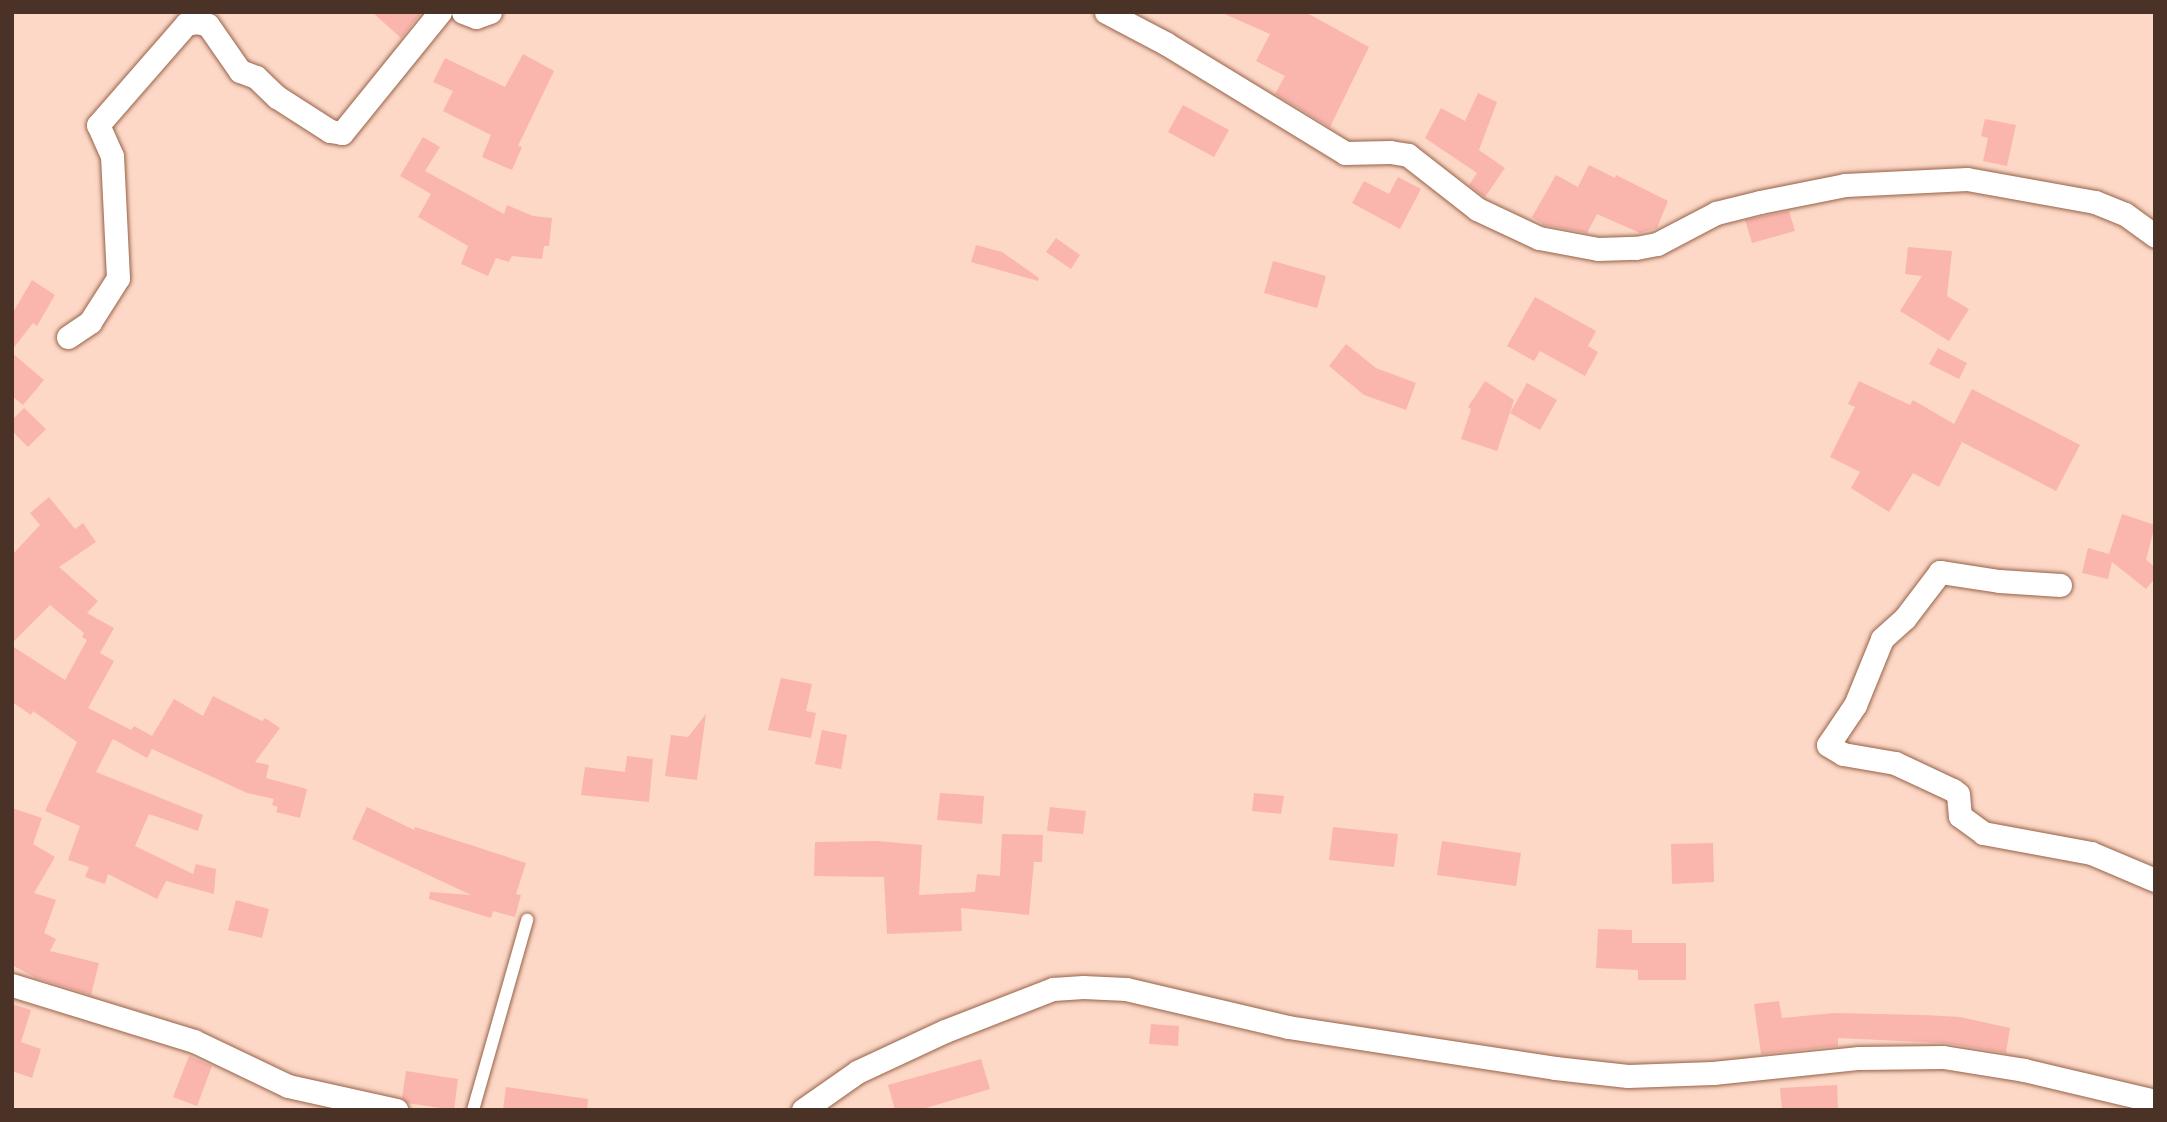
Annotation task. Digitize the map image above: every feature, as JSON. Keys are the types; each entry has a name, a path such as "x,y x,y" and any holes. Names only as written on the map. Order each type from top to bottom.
{"street":[{"path":"68,337 90,322 118,278 111,150 98,125 186,24 197,22 208,25 240,71 256,77 277,97 330,131 342,134 440,12"},
{"path":"463,12 476,17 490,12"},
{"path":"1106,12 1165,43 1345,153 1390,152 1408,155 1477,209 1539,239 1598,249 1636,248 1657,244 1716,213 1759,202 1845,185 1966,179 2095,202 2125,214 2155,236"},
{"path":"2060,585 1998,581 1940,572 1905,618 1882,639 1855,705 1828,745 1843,754 1895,763 1953,790 1958,794 1960,816 1983,833 2091,853 2155,880"},
{"path":"12,985 194,1041 288,1086 396,1110"},
{"path":"803,1110 857,1072 945,1031 1053,989 1083,987 1126,989 1288,1027 1555,1069 1629,1076 1713,1073 1859,1058 1943,1057 2024,1070 2155,1101"}],"lane":[{"path":"473,1110 527,920"}],"building":[{"path":"372,12 422,12 401,38"},
{"path":"1220,12 1305,12 1369,47 1330,127 1275,94 1285,76 1256,61 1270,34"},
{"path":"523,54 554,71 518,146 522,147 512,170 482,157 491,135 443,111 453,91 433,82 445,58 505,87"},
{"path":"1478,93 1497,102 1479,150 1505,168 1485,197 1469,185 1477,173 1425,138 1441,108 1465,121"},
{"path":"1183,105 1229,130 1214,157 1168,132"},
{"path":"1985,119 2016,125 2007,166 1983,161 1988,138 1981,136"},
{"path":"423,137 440,147 425,171 504,214 507,205 533,216 552,218 549,246 544,246 542,259 512,256 509,262 496,258 488,276 461,264 468,246 418,217 431,194 400,176"},
{"path":"1589,165 1668,201 1657,228 1640,233 1597,214 1587,233 1544,225 1532,217 1556,175 1578,187"},
{"path":"1398,177 1421,189 1400,229 1352,203 1364,181 1389,194"},
{"path":"1789,211 1795,231 1752,243 1745,220"},
{"path":"1056,238 1080,255 1071,269 1046,252"},
{"path":"976,245 1002,252 1039,278 1038,281 971,262"},
{"path":"1908,247 1952,251 1947,296 1969,309 1949,341 1900,311 1922,276 1905,274"},
{"path":"1273,261 1326,276 1317,308 1264,293"},
{"path":"32,280 55,295 37,326 33,323 12,350 12,314"},
{"path":"1535,297 1596,331 1588,346 1598,352 1585,376 1540,351 1534,361 1507,346"},
{"path":"1346,344 1376,368 1416,383 1406,410 1364,395 1329,366"},
{"path":"1938,348 1967,363 1959,379 1929,364"},
{"path":"12,353 44,380 23,405 12,396"},
{"path":"1485,381 1514,400 1497,451 1461,439 1471,409 1468,407"},
{"path":"1859,381 1910,405 1913,400 1954,424 1972,389 2080,445 2056,491 1962,442 1939,487 1913,473 1889,512 1851,488 1860,472 1830,457 1855,407 1848,404"},
{"path":"1527,383 1557,400 1540,430 1510,413"},
{"path":"24,408 46,429 28,447 12,431 12,420"},
{"path":"49,497 75,529 83,523 96,542 59,567 98,601 87,613 114,628 100,653 114,661 88,708 131,730 134,726 152,736 174,699 203,716 213,696 262,721 265,718 280,728 255,762 269,765 266,778 307,789 300,818 276,812 278,807 272,805 274,799 247,793 152,749 147,758 113,739 96,772 203,815 198,831 149,814 135,846 193,874 196,864 216,869 214,894 166,881 157,899 108,874 105,884 85,877 89,867 68,860 80,826 45,811 77,742 33,711 31,715 12,702 12,646 65,680 87,640 82,637 84,633 50,605 12,643 12,555 40,525 30,513"},
{"path":"2122,514 2155,525 2146,560 2155,567 2155,578 2146,589 2112,562 2108,579 2082,573 2088,548 2109,554"},
{"path":"781,678 812,684 806,711 816,713 811,738 768,730"},
{"path":"706,714 697,780 665,776 671,735 688,737"},
{"path":"822,730 847,735 841,769 815,764"},
{"path":"627,756 653,759 649,802 581,795 585,767 625,772"},
{"path":"940,793 984,796 982,824 937,820"},
{"path":"1254,793 1284,796 1281,814 1252,811"},
{"path":"367,807 414,830 415,827 526,863 516,894 521,895 515,917 493,911 491,918 429,899 430,892 471,895 352,839"},
{"path":"1050,807 1086,811 1083,834 1047,831"},
{"path":"12,808 42,818 33,844 55,857 34,893 56,900 44,933 56,939 50,951 99,963 91,995 36,978 12,965"},
{"path":"1333,827 1398,834 1394,867 1329,860"},
{"path":"1002,834 1043,835 1042,862 1034,862 1029,915 961,908 962,931 887,934 884,877 814,876 815,842 877,841 922,845 919,895 975,892 977,874 1000,876"},
{"path":"1442,841 1521,853 1516,886 1437,875"},
{"path":"1713,843 1714,882 1672,884 1671,844"},
{"path":"236,900 269,909 262,938 228,930"},
{"path":"1598,929 1632,930 1632,943 1686,943 1686,980 1638,980 1638,970 1596,968"},
{"path":"1779,1001 1782,1018 1834,1013 1924,1015 1960,1017 2010,1028 2006,1053 1945,1043 1838,1038 1838,1046 1761,1054 1754,1004"},
{"path":"12,1004 31,1010 21,1042 41,1049 32,1078 12,1071"},
{"path":"1151,1024 1179,1026 1178,1046 1149,1044"},
{"path":"189,1056 212,1066 197,1106 173,1097"},
{"path":"981,1059 990,1089 919,1110 895,1110 888,1085"},
{"path":"406,1071 458,1079 454,1110 407,1103 402,1098"},
{"path":"1837,1085 1838,1110 1782,1110 1780,1088"},
{"path":"506,1087 588,1099 587,1110 503,1110"}]}
